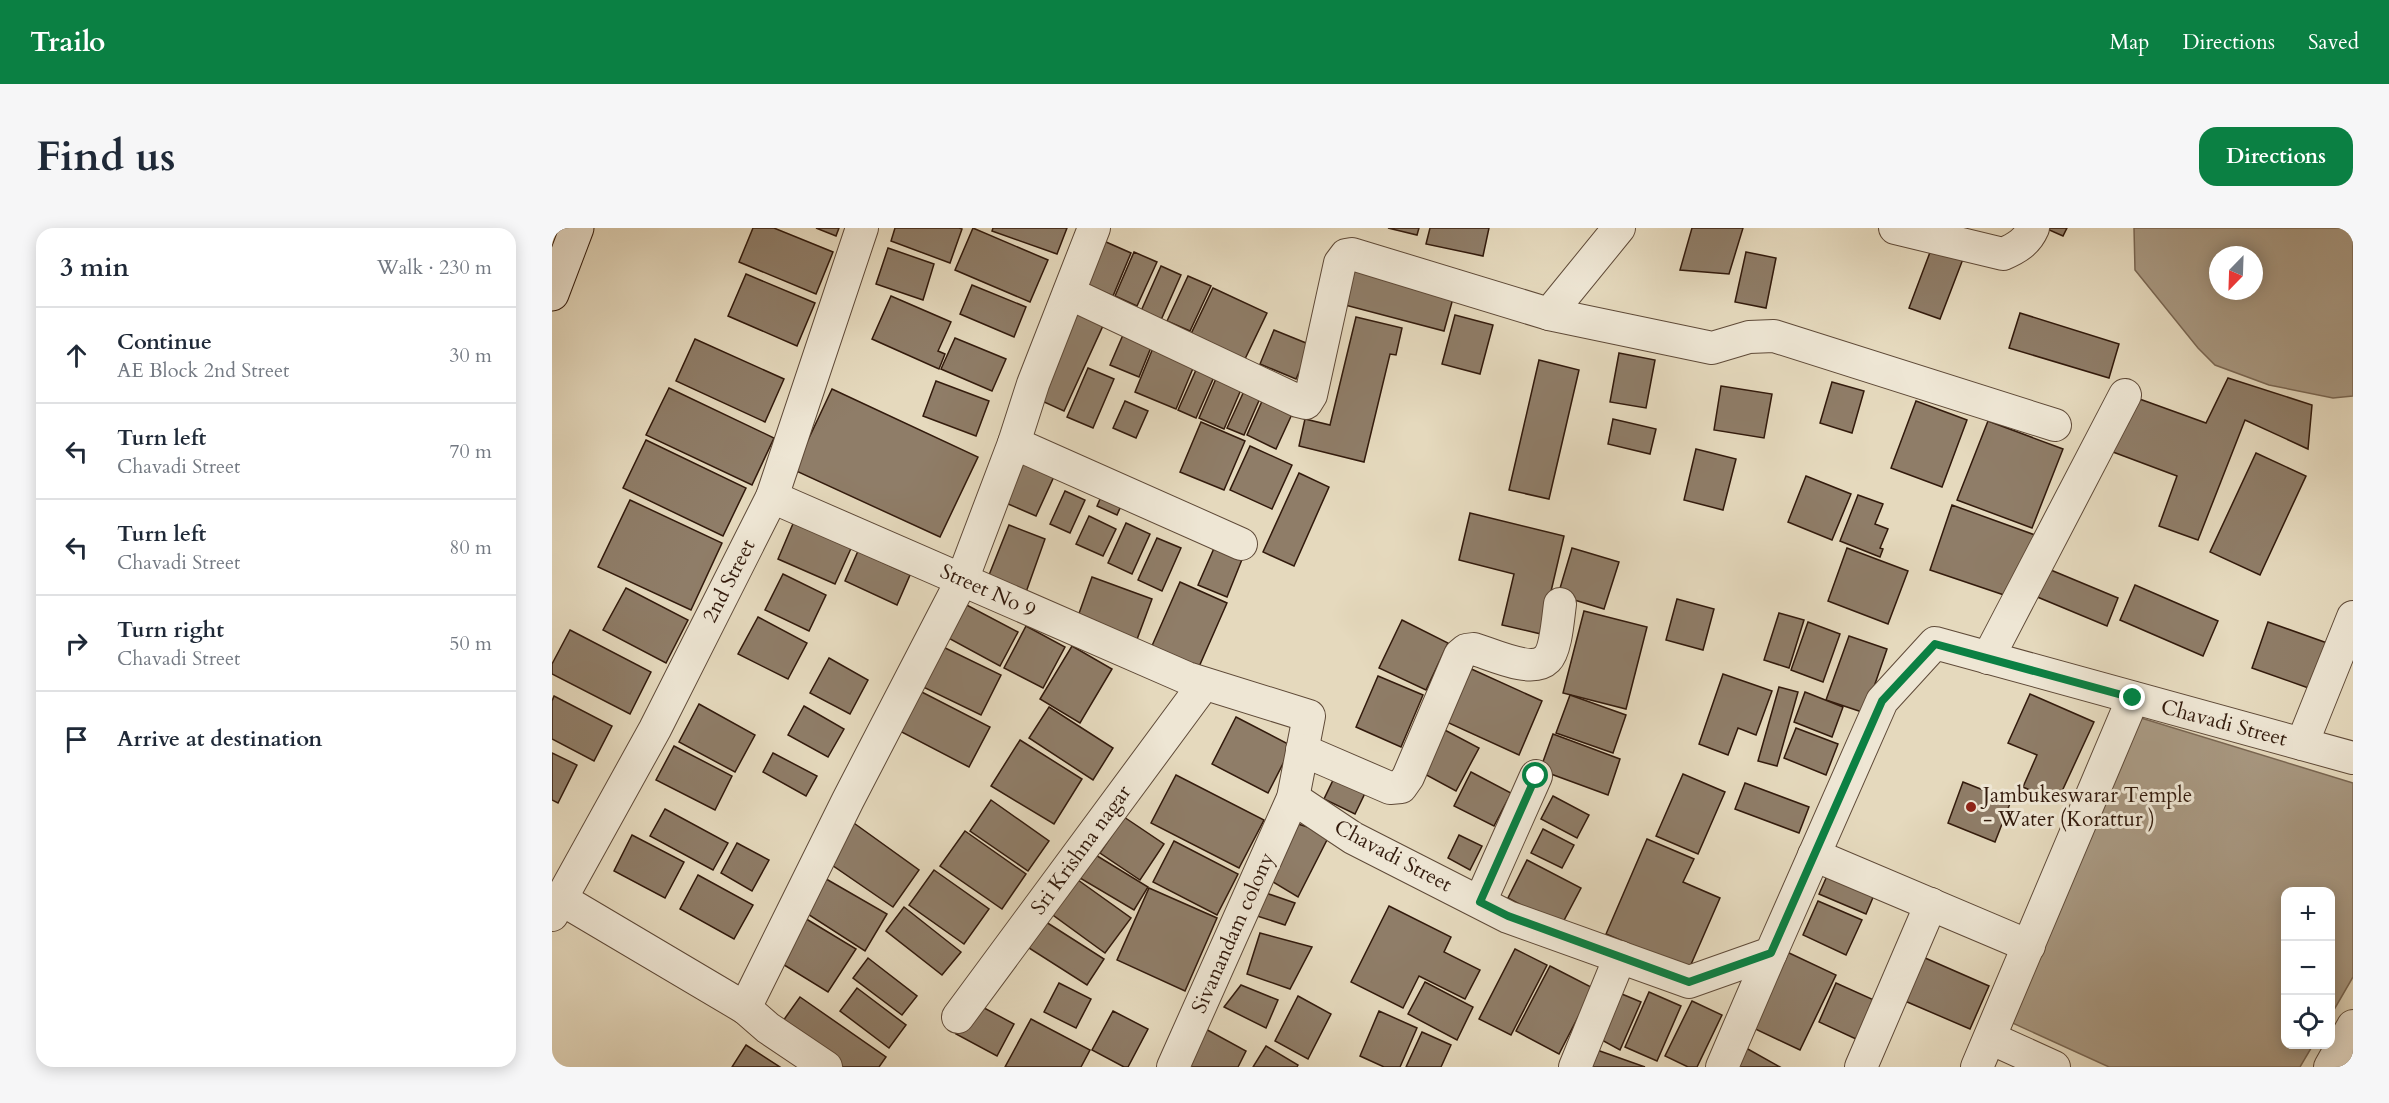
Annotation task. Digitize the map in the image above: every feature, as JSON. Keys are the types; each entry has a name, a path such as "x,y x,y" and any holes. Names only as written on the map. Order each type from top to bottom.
{"main road":[{"path":"552,294 577,228"}],"street":[{"name":"2nd Street","path":"557,907 655,729 772,497 862,228"},
{"path":"745,1008 848,800 962,580 1014,443 1033,384 1094,228"},
{"path":"1549,314 1619,228"},
{"path":"1895,228 2003,254 2019,247 2029,237 2033,228"},
{"path":"1069,292 1306,403 1311,395 1340,263 1346,255 1352,254 1549,314 1712,348 1749,337 1774,336 2055,425"},
{"path":"1988,658 2126,395"},
{"path":"1014,443 1241,544"},
{"name":"Street No 9","path":"772,497 1187,678 1309,716 1302,750"},
{"path":"1302,750 1390,788 1401,787 1408,777 1460,655 1466,650 1474,649 1526,665 1537,664 1547,659 1553,645 1560,604"},
{"path":"2302,744 2353,617"},
{"name":"Chavadi Street","path":"1293,798 1353,838 1508,916 1689,982 1771,953 1882,701 1935,644 2353,758"},
{"name":"Sri Krishna nagar","path":"958,1017 1204,684"},
{"path":"1977,1067 2133,698"},
{"name":"Sivanandam colony","path":"1173,1067 1293,798 1302,750"},
{"path":"1480,902 1536,776"},
{"path":"1814,855 2029,946"},
{"path":"1861,1067 1930,904"},
{"path":"557,907 745,1008 768,1028 826,1067"},
{"path":"1722,1067 1771,953"},
{"path":"1575,1067 1620,957"},
{"path":"2330,1067 2353,1026"},
{"path":"1990,1038 2054,1067"}],"shaded area":[{"path":"2134,228 2353,228 2353,396 2333,398 2269,385 2215,365 2198,348 2135,270"},
{"path":"2128,714 2353,783 2353,977 2335,1008 2335,887 2281,887 2281,1049 2311,1049 2300,1067 2109,1067 1995,1015"}],"building":[{"path":"753,228 774,228 833,252 816,294 739,262"},
{"path":"816,228 839,228 836,236"},
{"path":"895,228 962,229 950,263 891,241"},
{"path":"973,228 1048,260 1030,302 955,270"},
{"path":"993,228 1067,228 1057,254 992,231"},
{"path":"1388,228 1419,228 1417,235"},
{"path":"1430,228 1489,228 1483,256 1426,244"},
{"path":"1692,228 1743,228 1729,274 1680,270"},
{"path":"2045,228 2067,228 2063,236"},
{"path":"1097,238 1131,253 1113,296 1079,281"},
{"path":"1932,247 1963,259 1940,319 1909,308"},
{"path":"888,248 934,264 923,300 876,284"},
{"path":"1134,252 1157,262 1137,306 1115,296"},
{"path":"1746,252 1776,258 1766,308 1735,302"},
{"path":"1161,266 1181,275 1161,320 1141,311"},
{"path":"1352,267 1455,291 1444,331 1345,305"},
{"path":"746,274 815,303 797,346 728,316"},
{"path":"1188,276 1211,286 1190,331 1167,321"},
{"path":"972,285 1026,307 1014,337 960,314"},
{"path":"1213,288 1267,313 1244,361 1190,336"},
{"path":"891,296 951,322 938,351 945,354 939,369 872,339"},
{"path":"1077,303 1107,317 1064,411 1033,397"},
{"path":"2020,313 2119,344 2109,378 2009,348"},
{"path":"1455,315 1493,325 1480,374 1442,364"},
{"path":"1356,317 1402,328 1396,355 1390,354 1364,462 1299,446 1305,419 1330,425"},
{"path":"1126,328 1154,340 1139,377 1110,365"},
{"path":"1274,330 1311,345 1296,379 1260,364"},
{"path":"955,338 1006,359 992,391 941,369"},
{"path":"695,339 784,379 765,422 676,381"},
{"path":"1153,348 1194,366 1176,409 1135,392"},
{"path":"1619,353 1655,360 1646,408 1610,402"},
{"path":"1539,360 1579,370 1549,499 1509,490"},
{"path":"1088,368 1114,379 1093,428 1067,417"},
{"path":"1196,370 1214,377 1196,418 1178,410"},
{"path":"1218,374 1243,385 1224,429 1199,418"},
{"path":"2228,378 2312,405 2308,449 2245,420 2198,540 2159,526 2177,476 2113,452 2134,397 2206,423"},
{"path":"936,381 989,401 976,436 923,416"},
{"path":"1832,382 1864,391 1852,433 1820,423"},
{"path":"1721,386 1772,394 1764,438 1714,430"},
{"path":"669,388 774,438 752,485 646,435"},
{"path":"832,389 978,457 940,537 794,470"},
{"path":"1245,389 1261,396 1244,435 1227,428"},
{"path":"1263,399 1293,412 1276,449 1247,435"},
{"path":"1125,401 1148,411 1136,438 1113,428"},
{"path":"1916,401 1967,420 1942,487 1891,468"},
{"path":"1613,419 1656,429 1650,454 1608,444"},
{"path":"1988,421 2063,449 2032,528 1957,500"},
{"path":"1201,422 1245,441 1224,490 1180,472"},
{"path":"646,440 746,488 723,536 623,488"},
{"path":"1250,446 1292,465 1272,509 1230,490"},
{"path":"1696,449 1736,459 1723,510 1684,500"},
{"path":"2256,453 2306,476 2260,575 2210,552"},
{"path":"1026,458 1056,472 1036,516 1006,503"},
{"path":"1299,473 1329,487 1294,566 1263,552"},
{"path":"1806,476 1851,494 1832,540 1788,522"},
{"path":"1104,490 1124,499 1117,515 1097,506"},
{"path":"1065,491 1085,500 1070,533 1050,524"},
{"path":"1858,495 1883,504 1875,524 1888,529 1880,548 1883,549 1880,557 1840,541"},
{"path":"630,500 722,543 691,610 598,567"},
{"path":"1952,505 2035,535 2010,597 1930,570"},
{"path":"1470,513 1564,536 1541,634 1502,625 1514,574 1459,560"},
{"path":"1089,516 1116,529 1103,556 1076,544"},
{"path":"795,519 853,544 835,584 778,559"},
{"path":"1126,523 1150,534 1132,574 1108,563"},
{"path":"1009,525 1045,539 1025,595 987,580"},
{"path":"1157,538 1181,548 1162,591 1138,580"},
{"path":"1215,546 1243,557 1227,597 1198,585"},
{"path":"1572,548 1619,562 1604,609 1558,595"},
{"path":"1847,548 1908,571 1888,624 1828,601"},
{"path":"858,551 910,575 897,605 845,581"},
{"path":"2046,568 2118,598 2107,626 2035,596"},
{"path":"783,574 826,595 809,631 765,610"},
{"path":"1092,577 1152,599 1136,642 1077,619"},
{"path":"1180,582 1227,603 1198,669 1151,648"},
{"path":"2135,585 2218,621 2203,656 2120,620"},
{"path":"626,588 688,620 666,663 603,630"},
{"path":"1677,599 1714,609 1703,650 1666,640"},
{"path":"959,601 1018,632 1000,666 941,634"},
{"path":"1584,611 1647,627 1626,709 1563,693"},
{"path":"1779,613 1804,620 1789,668 1764,660"},
{"path":"758,617 807,643 788,679 738,654"},
{"path":"1402,620 1448,643 1426,690 1379,668"},
{"path":"1808,622 1840,634 1823,682 1791,670"},
{"path":"2268,622 2330,644 2314,690 2252,668"},
{"path":"1026,626 1065,647 1043,688 1004,668"},
{"path":"570,630 651,672 630,714 552,674 552,664"},
{"path":"1849,636 1887,649 1865,713 1826,700"},
{"path":"939,645 1001,675 981,715 919,685"},
{"path":"1072,646 1112,669 1080,723 1040,699"},
{"path":"829,658 868,680 850,714 810,693"},
{"path":"1467,667 1542,701 1519,755 1440,719"},
{"path":"1723,674 1772,691 1756,735 1738,728 1728,755 1699,744"},
{"path":"1378,676 1423,695 1401,747 1356,727"},
{"path":"912,687 990,727 969,767 892,727"},
{"path":"1779,687 1798,692 1777,766 1758,761"},
{"path":"1805,692 1843,707 1832,737 1794,722"},
{"path":"2030,694 2094,722 2057,802 2023,787 2037,755 2008,743"},
{"path":"1570,695 1626,715 1613,753 1556,733"},
{"path":"554,696 612,726 594,761 552,739"},
{"path":"699,704 755,735 735,772 679,742"},
{"path":"804,706 844,729 828,757 788,735"},
{"path":"1049,707 1113,748 1093,780 1029,738"},
{"path":"1236,717 1292,746 1268,793 1212,764"},
{"path":"1441,728 1479,748 1456,791 1419,771"},
{"path":"1796,728 1838,744 1826,775 1784,758"},
{"path":"1553,734 1620,759 1608,795 1540,770"},
{"path":"1020,740 1082,779 1054,824 991,786"},
{"path":"674,746 732,776 715,810 656,780"},
{"path":"552,753 577,765 558,803 552,800"},
{"path":"773,753 817,776 806,796 763,772"},
{"path":"1471,772 1511,793 1494,826 1454,806"},
{"path":"1336,774 1367,789 1355,814 1324,799"},
{"path":"1683,774 1725,792 1698,854 1656,836"},
{"path":"1176,775 1264,820 1239,868 1151,823"},
{"path":"1963,782 2011,801 1995,842 1948,823"},
{"path":"1745,783 1809,807 1799,833 1735,809"},
{"path":"1553,796 1589,815 1577,838 1541,819"},
{"path":"991,800 1049,841 1028,871 970,831"},
{"path":"665,809 728,843 713,870 650,836"},
{"path":"1124,817 1164,844 1140,880 1100,853"},
{"path":"851,821 919,870 893,907 829,863"},
{"path":"1298,824 1330,834 1298,897 1268,879"},
{"path":"1543,829 1574,845 1562,868 1531,853"},
{"path":"965,831 1026,874 1002,909 940,866"},
{"path":"632,835 684,862 665,898 614,871"},
{"path":"1459,835 1482,846 1470,870 1448,858"},
{"path":"1647,839 1694,859 1683,882 1720,898 1689,969 1606,934"},
{"path":"1174,841 1238,874 1217,915 1153,882"},
{"path":"737,843 769,860 752,891 721,873"},
{"path":"1094,854 1148,887 1134,910 1080,878"},
{"path":"1527,860 1581,888 1561,926 1508,898"},
{"path":"1831,867 1877,888 1866,914 1819,894"},
{"path":"934,870 989,909 964,944 909,905"},
{"path":"698,875 753,905 734,939 680,909"},
{"path":"1071,875 1131,918 1105,953 1046,910"},
{"path":"821,876 887,914 865,951 803,911"},
{"path":"1149,888 1217,918 1185,991 1117,960"},
{"path":"1263,892 1295,903 1285,925 1254,915"},
{"path":"1818,901 1862,920 1846,955 1803,935"},
{"path":"1389,906 1451,937 1444,952 1480,970 1465,999 1419,976 1403,1008 1351,982"},
{"path":"904,907 961,952 942,975 886,931"},
{"path":"803,917 856,949 828,992 776,960"},
{"path":"1046,922 1104,959 1087,985 1029,948"},
{"path":"1260,933 1312,947 1290,989 1247,974"},
{"path":"1515,949 1547,965 1511,1035 1479,1019"},
{"path":"1787,952 1836,975 1800,1050 1751,1027"},
{"path":"1916,954 1989,986 1970,1029 1898,998"},
{"path":"868,958 917,996 902,1015 853,978"},
{"path":"1550,966 1593,988 1559,1054 1516,1031"},
{"path":"1425,982 1473,1007 1457,1040 1408,1014"},
{"path":"1059,983 1091,999 1076,1028 1044,1012"},
{"path":"1836,983 1874,1000 1856,1039 1819,1022"},
{"path":"1241,985 1278,1000 1266,1028 1224,1007"},
{"path":"857,988 906,1025 889,1048 840,1011"},
{"path":"1617,992 1641,1002 1620,1050 1598,1038"},
{"path":"1649,992 1681,1006 1657,1061 1625,1047"},
{"path":"1298,996 1331,1014 1308,1059 1275,1041"},
{"path":"800,997 886,1057 879,1067 834,1067 778,1028"},
{"path":"1692,1001 1722,1015 1697,1067 1688,1067 1665,1056"},
{"path":"973,1002 1014,1024 997,1056 956,1034"},
{"path":"1113,1011 1148,1029 1128,1067 1092,1050"},
{"path":"1379,1011 1417,1028 1400,1067 1384,1067 1360,1056"},
{"path":"1031,1019 1090,1050 1081,1067 1005,1067"},
{"path":"1202,1027 1246,1051 1238,1067 1182,1067"},
{"path":"1422,1032 1451,1045 1441,1067 1406,1067"},
{"path":"746,1045 780,1067 732,1067"},
{"path":"1266,1046 1298,1065 1297,1067 1253,1067"},
{"path":"1746,1048 1780,1067 1735,1067"},
{"path":"1597,1050 1645,1067 1589,1067"}],"place":[{"name":"Jambukeswarar Temple - Water (Korattur )","path":"1971,807"}],"route":[{"path":"1536,776 1480,902 1508,916 1689,982 1771,953 1882,701 1935,644 2133,698"}]}
